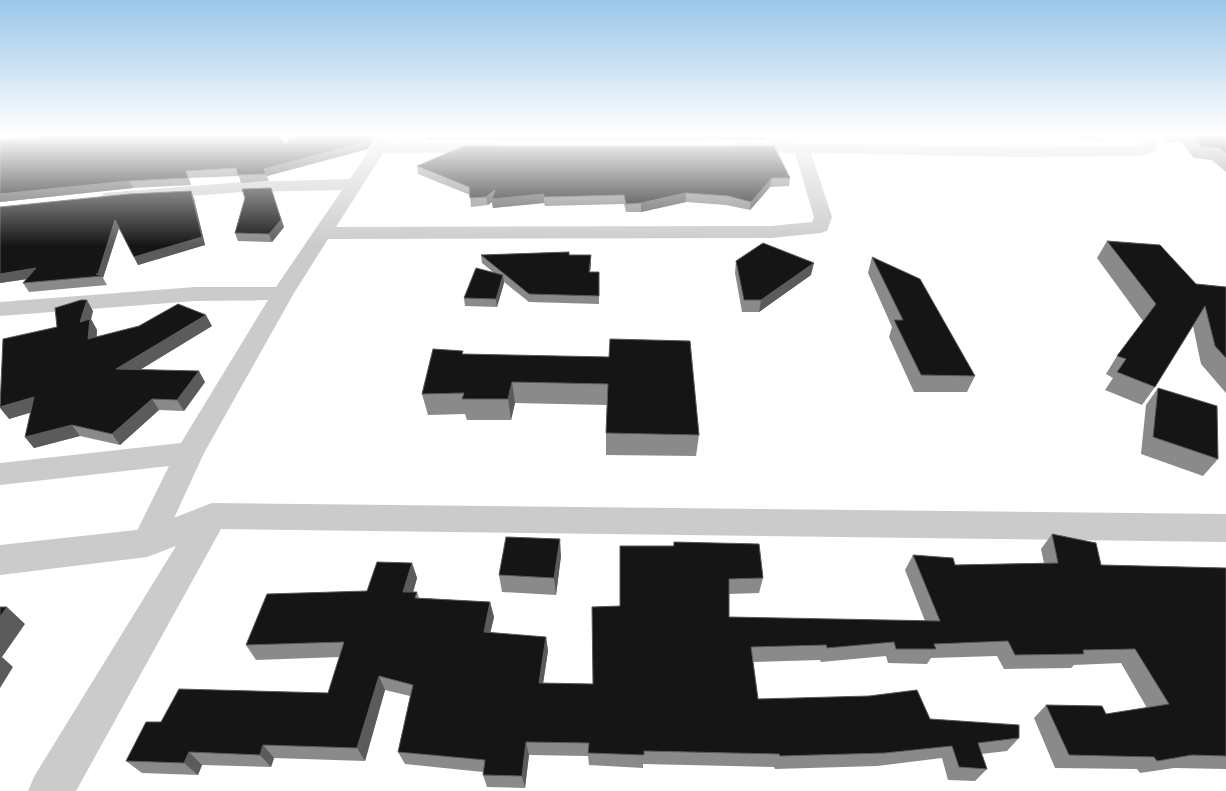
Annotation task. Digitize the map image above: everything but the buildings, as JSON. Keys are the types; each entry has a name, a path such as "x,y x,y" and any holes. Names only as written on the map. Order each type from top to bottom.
{"street":[{"path":"147,542 190,452 283,292 363,172"},
{"path":"322,233 771,232 805,230 820,227 823,217 809,172"},
{"path":"92,198 243,187 355,184"},
{"path":"0,309 159,296 283,292"},
{"path":"0,474 190,452"},
{"path":"51,791 212,516"},
{"path":"0,560 147,542 212,516 1226,528"}]}
